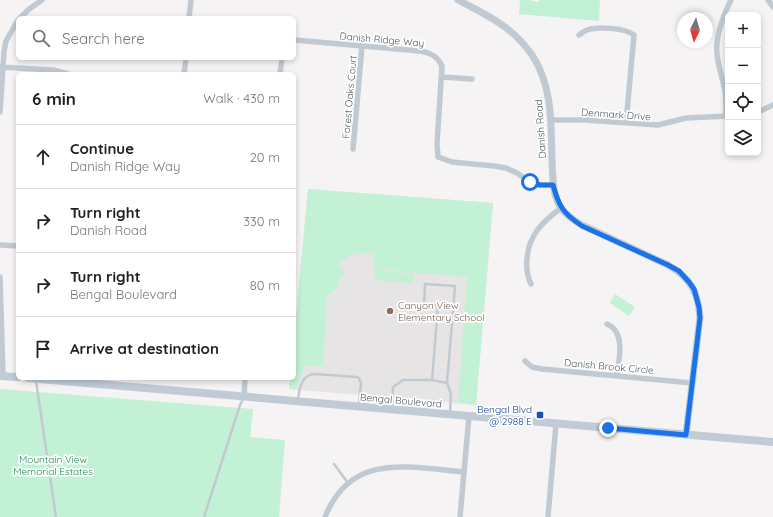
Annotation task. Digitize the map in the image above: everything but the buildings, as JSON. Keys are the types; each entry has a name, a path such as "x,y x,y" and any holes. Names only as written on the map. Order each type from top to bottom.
{"main road":[{"path":"1,376 16,377"},
{"name":"Bengal Boulevard","path":"54,380 773,442"}],"street":[{"path":"22,16 42,0"},
{"path":"189,16 191,0"},
{"name":"Danish Road","path":"458,0 495,19 509,29 528,50 539,69 545,84 551,120 553,185 561,208 573,220 582,226 679,271 689,282 697,297 700,318 686,435"},
{"path":"725,99 717,53 718,34 724,14 731,0"},
{"path":"768,0 773,7"},
{"path":"0,112 1,67 6,41 16,24"},
{"path":"579,35 586,30 596,28 625,30 634,35 626,123"},
{"name":"Danish Ridge Way","path":"296,40 427,52 434,55 439,59 442,66 437,144 438,157 452,162 506,168 535,185 553,185"},
{"name":"Forest Oaks Court","path":"353,149 362,46"},
{"path":"184,72 186,60"},
{"path":"280,72 282,60"},
{"path":"1,67 53,70 60,72"},
{"path":"442,77 472,79"},
{"path":"761,111 773,105"},
{"name":"Denmark Drive","path":"551,120 585,120 658,125 686,118 725,116"},
{"path":"531,284 526,269 527,249 530,241 539,228 561,208"},
{"path":"0,244 16,246"},
{"path":"0,277 1,376"},
{"path":"607,324 613,327 618,334 620,342 617,376"},
{"name":"Danish Brook Circle","path":"525,362 532,367 542,369 692,383"},
{"path":"244,397 245,380"},
{"path":"460,517 469,416"},
{"path":"548,517 556,424"},
{"path":"324,517 336,495 348,483 372,470 401,466 464,472"}],"lane":[{"path":"450,414 451,394 447,383 456,286 426,284 424,304 454,307"},
{"path":"432,380 438,306"},
{"path":"298,402 300,387 305,377 312,374 329,375 359,378 361,383 359,407"},
{"path":"32,380 56,517"},
{"path":"392,410 393,387 403,380 432,380 447,383"},
{"path":"204,517 240,405 244,397"},
{"path":"334,464 348,483"}],"shaded area":[{"name":"Canyon View Elementary School","path":"308,189 493,203 476,405 289,389 290,380 296,380 296,318"}],"green space":[{"path":"520,0 539,2 539,0 600,0 599,21 519,14"},
{"path":"308,189 493,203 476,405 458,403 467,277 373,269 374,254 356,252 338,263 346,276 339,276 338,287 327,296 323,366 305,366 295,390 289,389 290,380 296,380 296,318"},
{"path":"375,270 385,271 384,281 375,280"},
{"path":"385,271 414,274 413,283 384,281"},
{"path":"615,294 635,307 629,316 610,303"},
{"name":"Mountain View Memorial Estates","path":"0,389 253,409 250,437 285,440 279,517 0,517"}],"place":[{"name":"Canyon View Elementary School","path":"390,311"},
{"name":"Bengal Blvd @ 2988 E","path":"540,415"}],"route":[{"path":"530,182 535,185 553,185 561,208 573,220 582,226 679,271 694,289 697,297 700,318 686,435 608,428"}]}
